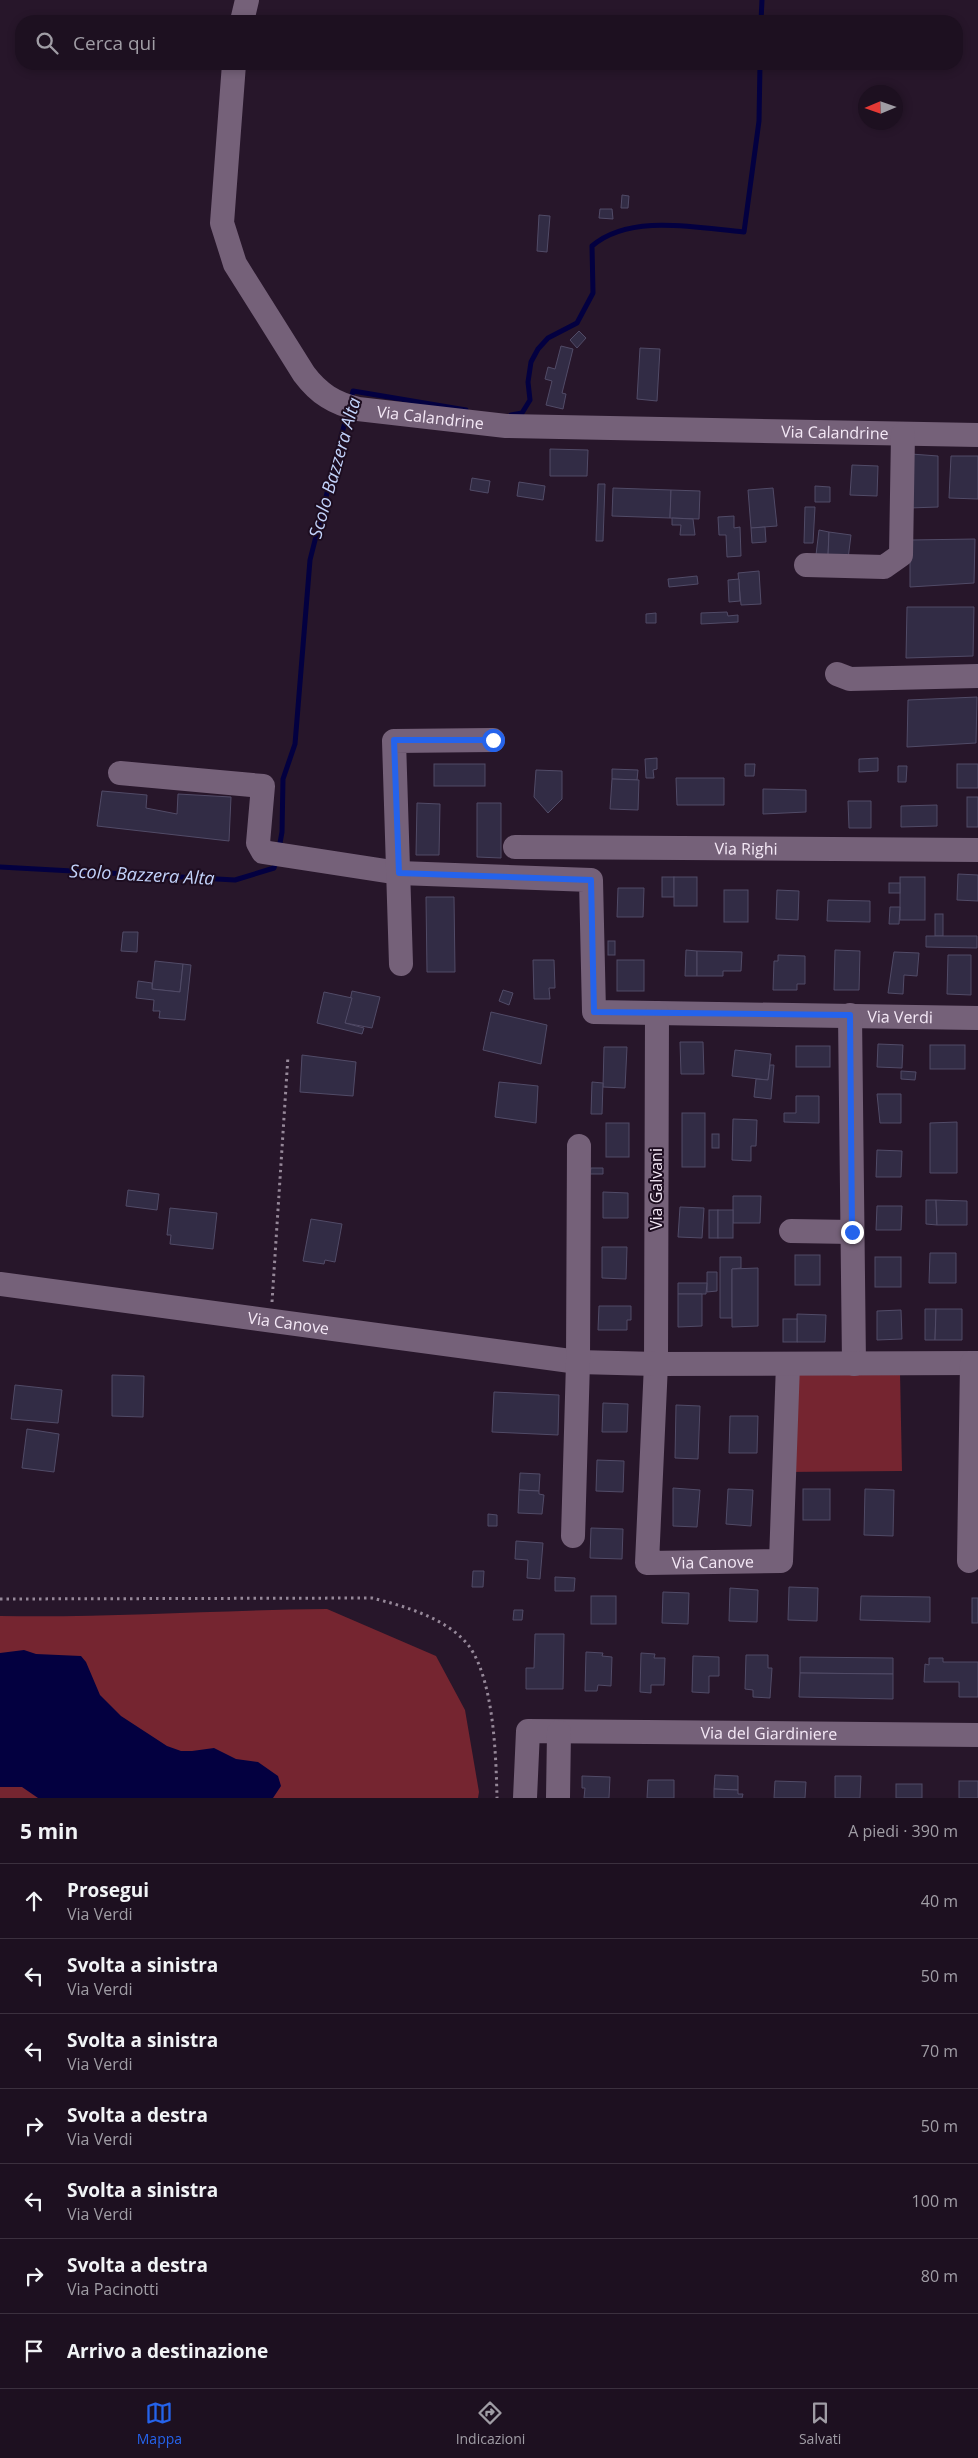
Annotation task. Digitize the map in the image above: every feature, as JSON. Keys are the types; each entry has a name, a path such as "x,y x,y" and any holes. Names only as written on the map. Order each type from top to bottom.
{"street":[{"path":"243,15 247,0"},
{"name":"Via Calandrine","path":"234,70 222,222 235,264 304,374 315,388 349,406 506,426 978,435"},
{"name":"Via Calandrine","path":"806,565 884,567 901,556 903,434"},
{"path":"837,674 850,679 978,676"},
{"path":"401,964 394,740 493,740"},
{"path":"120,773 264,786 258,843 263,852 399,873 591,880"},
{"name":"Via Righi","path":"515,847 978,850"},
{"name":"Via Verdi","path":"591,847 594,1012 978,1018"},
{"name":"Via Galvani","path":"656,1364 657,1013"},
{"path":"850,1015 854,1364"},
{"path":"573,1536 578,1362 579,1146"},
{"path":"791,1231 852,1232"},
{"name":"Via Canove","path":"0,1284 578,1362 656,1364 975,1364 968,1561"},
{"name":"Via Canove","path":"656,1364 647,1563 782,1561 788,1364"},
{"name":"Via del Giardiniere","path":"525,1798 528,1731 978,1735"},
{"path":"558,1798 560,1732"}],"path":[{"path":"270,1321 288,1056"},
{"path":"0,1599 372,1598 405,1606 443,1624 469,1646 486,1684 496,1759 498,1798"}],"shaded area":[{"path":"900,1373 902,1471 784,1472 787,1374"},
{"path":"327,1609 436,1656 465,1710 479,1792 478,1798 0,1798 0,1616 82,1616"},
{"path":"24,1650 36,1654 81,1656 86,1662 100,1695 121,1716 167,1746 181,1751 214,1748 236,1759 258,1762 278,1776 281,1786 273,1798 38,1798 22,1787 0,1787 0,1653"}],"building":[{"path":"622,195 629,196 628,208 621,208"},
{"path":"600,209 612,209 613,219 599,218"},
{"path":"539,215 550,216 547,252 537,251"},
{"path":"579,331 586,338 577,348 570,340"},
{"path":"561,346 573,349 562,393 566,394 563,409 546,405 552,381 545,379 548,367 555,369"},
{"path":"640,348 660,349 657,401 637,399"},
{"path":"550,449 588,450 587,476 550,476"},
{"path":"911,454 938,456 938,507 909,508"},
{"path":"951,456 978,456 978,499 949,498"},
{"path":"852,465 878,466 877,496 850,495"},
{"path":"472,478 490,481 488,493 470,490"},
{"path":"519,482 545,486 543,500 517,496"},
{"path":"598,484 605,484 603,541 596,541"},
{"path":"815,486 830,487 830,502 815,502"},
{"path":"613,488 671,490 670,518 612,516"},
{"path":"773,488 777,526 751,528 748,490"},
{"path":"671,490 700,491 699,519 670,518"},
{"path":"805,507 815,507 813,543 804,543"},
{"path":"734,516 734,528 740,527 741,556 727,557 726,535 719,535 718,517"},
{"path":"672,518 693,519 695,535 680,535 681,525 672,525"},
{"path":"765,527 766,542 752,543 751,528"},
{"path":"819,530 829,532 828,556 816,555"},
{"path":"829,532 851,535 848,559 828,556"},
{"path":"975,539 974,583 910,587 910,540"},
{"path":"759,571 761,604 741,605 738,573"},
{"path":"697,576 698,584 669,587 668,579"},
{"path":"739,579 740,601 729,602 728,580"},
{"path":"907,607 974,607 973,656 906,658"},
{"path":"727,612 728,616 738,615 738,622 701,624 701,613"},
{"path":"656,613 656,623 646,623 646,614"},
{"path":"977,697 976,743 907,747 908,700"},
{"path":"657,758 657,769 653,770 654,778 646,778 645,759"},
{"path":"878,758 878,771 859,772 859,759"},
{"path":"434,764 485,764 485,786 434,786"},
{"path":"745,764 755,764 754,776 745,776"},
{"path":"957,764 978,764 978,788 957,788"},
{"path":"898,766 907,766 906,782 898,782"},
{"path":"612,769 638,770 637,780 612,779"},
{"path":"536,770 562,771 562,799 548,813 534,797"},
{"path":"676,778 724,778 724,805 677,805"},
{"path":"612,779 639,780 638,810 610,809"},
{"path":"763,789 806,790 806,812 763,814"},
{"path":"102,791 147,795 146,808 177,814 178,794 231,797 229,841 97,826"},
{"path":"967,797 978,797 978,827 967,827"},
{"path":"848,801 871,801 871,828 849,828"},
{"path":"417,803 440,804 439,855 416,855"},
{"path":"477,803 501,803 501,858 477,857"},
{"path":"937,805 937,826 901,827 901,806"},
{"path":"958,874 978,875 978,901 957,900"},
{"path":"662,877 674,877 674,897 662,897"},
{"path":"674,877 697,877 697,906 674,906"},
{"path":"900,877 925,877 925,920 900,920"},
{"path":"889,883 900,883 900,893 889,893"},
{"path":"618,888 644,888 643,917 617,917"},
{"path":"724,890 748,890 748,922 724,922"},
{"path":"777,890 799,891 798,920 776,919"},
{"path":"426,897 454,897 455,972 427,972"},
{"path":"828,900 870,901 870,922 827,921"},
{"path":"890,907 900,907 899,924 889,924"},
{"path":"935,914 943,914 943,936 935,936"},
{"path":"123,932 138,932 137,952 121,951"},
{"path":"926,936 977,936 977,948 926,947"},
{"path":"608,941 615,941 615,955 608,955"},
{"path":"686,950 697,951 697,976 685,976"},
{"path":"835,950 860,951 859,990 834,990"},
{"path":"697,951 742,952 741,971 723,971 723,976 697,976"},
{"path":"894,952 919,953 917,976 904,975 903,994 888,993"},
{"path":"778,955 805,956 805,984 797,984 797,990 773,990 774,961 778,961"},
{"path":"948,955 971,955 971,995 947,994"},
{"path":"533,960 554,960 555,988 549,988 550,999 534,999"},
{"path":"617,960 644,960 644,991 617,991"},
{"path":"155,961 183,964 180,992 152,989"},
{"path":"183,964 191,965 185,1020 159,1018 160,1011 153,1011 154,1000 136,998 138,981 152,983 152,989 180,992"},
{"path":"503,990 513,993 509,1005 499,1001"},
{"path":"352,991 380,997 372,1028 345,1023"},
{"path":"324,992 352,998 345,1023 364,1028 362,1034 317,1023"},
{"path":"491,1012 547,1025 541,1064 483,1050"},
{"path":"680,1042 703,1042 704,1074 681,1074"},
{"path":"878,1044 903,1045 902,1068 877,1067"},
{"path":"930,1045 965,1045 965,1069 930,1069"},
{"path":"796,1046 830,1046 830,1067 796,1067"},
{"path":"604,1047 627,1047 625,1088 603,1087"},
{"path":"735,1050 771,1054 768,1080 732,1076"},
{"path":"302,1055 356,1062 353,1096 300,1092"},
{"path":"770,1065 774,1065 771,1099 754,1097 756,1079 768,1080"},
{"path":"901,1071 916,1072 915,1080 901,1079"},
{"path":"499,1082 538,1086 536,1123 495,1117"},
{"path":"592,1082 603,1083 602,1114 591,1114"},
{"path":"877,1094 901,1094 901,1123 880,1123"},
{"path":"796,1096 819,1096 819,1123 784,1122 784,1113 796,1113"},
{"path":"682,1113 705,1113 705,1167 682,1167"},
{"path":"733,1119 757,1120 756,1146 751,1146 751,1161 732,1160"},
{"path":"957,1122 957,1173 930,1173 930,1123"},
{"path":"606,1123 629,1123 629,1157 606,1157"},
{"path":"712,1134 719,1134 719,1148 712,1148"},
{"path":"877,1150 902,1151 901,1177 876,1177"},
{"path":"591,1168 603,1168 603,1174 590,1174"},
{"path":"128,1190 159,1194 157,1210 126,1206"},
{"path":"603,1192 628,1193 628,1218 603,1218"},
{"path":"733,1196 761,1196 760,1223 733,1223"},
{"path":"926,1200 936,1200 937,1225 926,1224"},
{"path":"936,1200 967,1201 967,1225 937,1225"},
{"path":"877,1206 902,1206 901,1230 876,1230"},
{"path":"680,1207 704,1208 702,1238 678,1237"},
{"path":"170,1208 217,1213 213,1249 170,1244 171,1235 167,1235"},
{"path":"709,1210 718,1210 718,1238 709,1238"},
{"path":"718,1210 733,1210 733,1238 718,1238"},
{"path":"311,1219 342,1224 335,1262 325,1260 324,1264 303,1261"},
{"path":"602,1247 627,1247 626,1279 602,1278"},
{"path":"930,1253 956,1253 956,1283 929,1283"},
{"path":"795,1255 820,1255 820,1285 795,1285"},
{"path":"720,1257 741,1257 741,1268 732,1269 732,1318 720,1318"},
{"path":"875,1257 901,1257 901,1287 875,1287"},
{"path":"758,1268 758,1326 732,1327 732,1269"},
{"path":"707,1272 717,1272 717,1291 707,1292"},
{"path":"678,1283 707,1283 706,1294 678,1294"},
{"path":"678,1294 702,1294 702,1326 678,1327"},
{"path":"599,1306 631,1306 631,1320 627,1320 627,1330 598,1330"},
{"path":"925,1309 936,1309 935,1340 925,1340"},
{"path":"936,1309 962,1309 962,1340 935,1340"},
{"path":"901,1310 902,1339 877,1340 877,1311"},
{"path":"797,1314 826,1315 825,1342 797,1342"},
{"path":"783,1319 797,1319 797,1342 783,1342"},
{"path":"112,1375 144,1376 143,1417 112,1416"},
{"path":"15,1385 62,1390 58,1423 11,1419"},
{"path":"494,1392 559,1395 558,1435 492,1432"},
{"path":"603,1403 628,1404 627,1432 602,1432"},
{"path":"676,1405 700,1406 698,1459 675,1458"},
{"path":"730,1416 758,1416 757,1453 729,1453"},
{"path":"27,1429 59,1434 54,1472 22,1468"},
{"path":"597,1460 624,1461 623,1492 596,1491"},
{"path":"520,1473 540,1474 539,1491 519,1490"},
{"path":"673,1488 700,1490 697,1527 673,1526"},
{"path":"728,1489 753,1490 751,1526 726,1524"},
{"path":"803,1489 830,1489 830,1520 803,1520"},
{"path":"865,1489 894,1490 893,1536 864,1535"},
{"path":"519,1490 539,1491 539,1494 544,1495 542,1514 518,1513"},
{"path":"488,1514 497,1515 497,1526 488,1526"},
{"path":"591,1528 623,1529 622,1559 590,1558"},
{"path":"516,1541 543,1543 540,1579 527,1578 528,1560 515,1559"},
{"path":"473,1571 484,1571 483,1587 472,1587"},
{"path":"555,1577 575,1578 574,1591 555,1591"},
{"path":"789,1587 818,1588 817,1621 788,1620"},
{"path":"730,1588 758,1590 757,1622 729,1621"},
{"path":"663,1592 689,1593 688,1624 662,1623"},
{"path":"591,1596 616,1596 616,1624 591,1624"},
{"path":"861,1596 930,1597 930,1622 860,1620"},
{"path":"972,1598 978,1598 978,1623 972,1623"},
{"path":"514,1610 523,1610 522,1620 513,1620"},
{"path":"535,1634 564,1634 563,1689 526,1689 526,1668 534,1668"},
{"path":"586,1652 603,1653 602,1656 612,1657 611,1686 598,1685 597,1691 585,1691"},
{"path":"641,1653 655,1654 654,1658 665,1658 664,1685 651,1685 651,1693 640,1692"},
{"path":"746,1655 768,1655 768,1668 772,1668 770,1698 753,1697 753,1690 745,1689"},
{"path":"693,1656 719,1657 719,1676 709,1676 709,1693 692,1692"},
{"path":"800,1657 893,1658 893,1674 800,1673"},
{"path":"929,1658 943,1658 943,1662 978,1662 978,1697 959,1697 959,1682 924,1682 925,1664 929,1665"},
{"path":"800,1673 893,1674 893,1699 799,1697"},
{"path":"715,1775 738,1776 738,1790 714,1789"},
{"path":"582,1776 610,1777 609,1798 584,1798 585,1788 582,1788"},
{"path":"835,1776 861,1776 860,1798 835,1798"},
{"path":"648,1780 674,1780 674,1798 647,1798"},
{"path":"775,1781 806,1782 805,1798 774,1798"},
{"path":"959,1781 978,1781 978,1798 959,1798"},
{"path":"896,1784 922,1784 922,1798 896,1798"},
{"path":"714,1789 738,1790 738,1794 743,1794 742,1798 714,1798"}],"waterway":[{"name":"Scolo Bazzera Alta","path":"761,15 762,0"},
{"name":"Scolo Bazzera Alta","path":"511,415 522,413 530,400 528,382 531,362 538,349 548,338 577,323 593,293 592,246 608,236 625,229 645,226 686,226 744,232 759,121 760,70"},
{"name":"Scolo Bazzera Alta","path":"351,400 353,391 466,410"},
{"name":"Scolo Bazzera Alta","path":"280,843 283,779 295,744 310,560 347,414"},
{"name":"Scolo Bazzera Alta","path":"0,867 235,880 274,868 276,861"}],"route":[{"path":"493,740 394,740 399,873 591,880 594,1012 850,1015 852,1232"}]}
